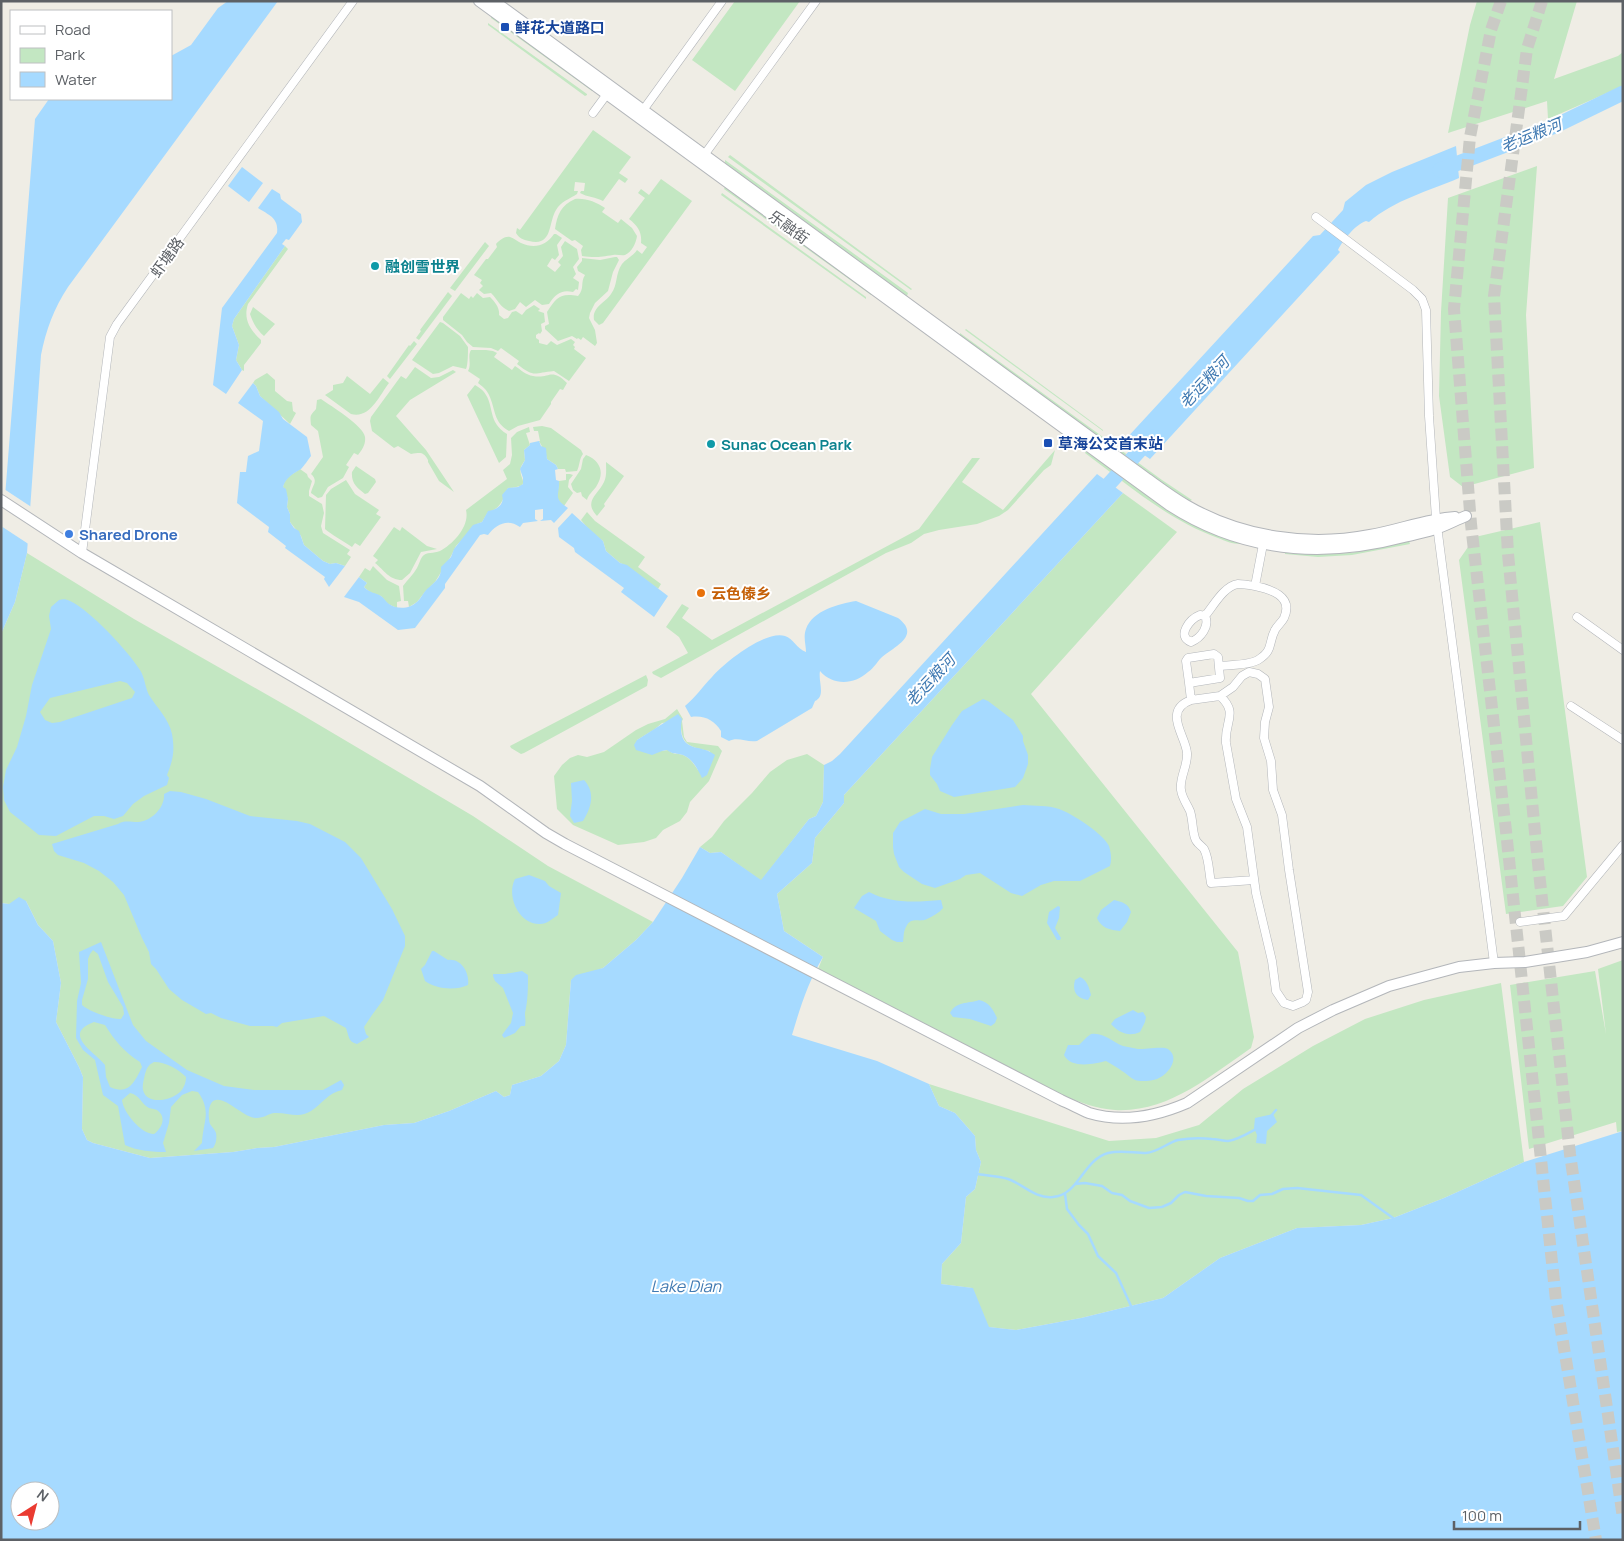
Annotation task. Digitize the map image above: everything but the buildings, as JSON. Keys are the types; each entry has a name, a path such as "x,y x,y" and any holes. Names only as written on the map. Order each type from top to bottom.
{"street":[{"name":"虾塘路","path":"82,553 110,337 117,324 353,1"},
{"name":"乐融街","path":"479,1 607,94 641,114"},
{"name":"乐融街","path":"494,1 641,114 1143,481 1201,513 1264,539 1325,540 1353,538 1437,523"},
{"path":"641,114 722,1"},
{"path":"702,158 816,1"},
{"path":"593,113 607,94"},
{"path":"1316,217 1413,290 1422,299 1426,310 1429,416 1437,523 1494,963"},
{"path":"1,500 82,553 480,786 546,833 565,844 1061,1100 1090,1113 1140,1118 1168,1112 1187,1103 1276,1042 1333,1010 1389,986 1459,967 1525,962 1587,952 1623,942"},
{"path":"1255,586 1264,539"},
{"path":"1206,616 1226,590 1240,584 1270,589 1280,596 1285,605 1285,616 1274,631 1270,649 1253,662 1220,666"},
{"path":"1576,617 1623,650"},
{"path":"1189,683 1217,679 1220,675 1218,657 1214,654 1188,658 1186,661 1191,700"},
{"path":"1220,696 1230,708 1225,736 1226,743 1236,799 1247,827 1256,893 1272,961 1276,991 1284,1003 1289,1006 1298,1005 1306,1000 1308,992 1282,815 1273,790 1271,761 1264,738 1265,722 1269,707 1265,679 1254,672 1242,676 1233,687 1220,696 1191,700 1181,706 1177,716 1179,731 1187,753 1186,765 1181,781 1181,794 1191,813 1196,842 1205,850 1211,883 1254,880"},
{"path":"1571,706 1623,740"},
{"path":"1520,922 1564,916 1623,845"}],"green space":[{"path":"735,1 800,1 735,91 692,60"},
{"path":"1477,1 1577,1 1554,79 1618,56 1623,52 1623,86 1548,119 1547,101 1448,133 1470,25"},
{"path":"491,16 592,89 592,91 491,18"},
{"path":"488,23 587,95 585,96 488,25"},
{"path":"593,130 631,157 619,173 628,179 625,183 619,179 603,201 580,193 584,191 585,183 575,182 574,191 578,191 577,194 558,207 548,233 542,241 527,241 518,236 516,233 517,228 520,230"},
{"path":"730,155 912,289 728,157"},
{"path":"725,160 908,293 907,296 725,163"},
{"path":"1537,166 1526,315 1534,468 1463,487 1450,477 1439,396 1441,312 1448,198"},
{"path":"661,179 692,201 603,323 599,325 594,320 595,312 613,291 622,264 637,250 642,254 647,247 641,243 639,230 629,219 645,198 638,193 641,189 649,195"},
{"path":"725,187 872,294 724,189"},
{"path":"722,193 866,297 866,299 721,195"},
{"path":"575,199 587,200 598,204 605,208 602,212 618,223 621,219 632,228 637,236 630,252 624,255 601,257 582,256 581,250 583,246 555,229 560,211 566,204"},
{"path":"554,234 562,238 557,245 559,255 555,260 552,258 547,266 555,272 561,265 558,262 563,256 561,247 565,241 577,249 579,259 573,267 576,274 573,278 579,282 578,290 559,293 549,304 542,305 535,300 526,307 520,302 515,309 509,311 491,293 484,294 479,290 483,286 480,283 482,280 474,275 497,247 496,244 501,240 510,237 526,245 535,246 543,244"},
{"path":"485,242 489,246 455,291 450,288"},
{"path":"285,246 288,249 248,304 246,315 248,324 261,340 261,343 244,365 244,371 236,360 239,345 232,326 234,319"},
{"path":"617,257 619,260 613,272 608,291 595,303 590,313 589,318 595,330 597,343 595,346 583,337 581,340 572,336 558,341 545,329 545,326 549,324 547,312 560,297 567,295 578,296 580,293 585,275 578,271 577,267 582,258 600,260"},
{"path":"448,292 452,296 419,340 416,338 420,330"},
{"path":"461,293 469,299 471,296 473,298 477,293 483,298 490,297 498,308 499,315 504,319 516,311 522,315 534,305 540,309 538,311 544,313 545,322 541,324 542,331 536,335 539,343 547,345 551,341 557,345 571,339 575,342 573,345 574,349 586,358 569,381 554,371 531,373 517,364 519,361 501,348 498,351 491,348 473,347 462,335 443,320 443,317"},
{"path":"253,307 275,324 264,336 257,329 251,317 250,314"},
{"path":"440,322 460,336 468,347 466,369 453,366 433,374 412,360"},
{"path":"965,330 1103,430 1103,431"},
{"path":"960,333 1192,500 1190,501 1160,482 960,335"},
{"path":"414,341 417,344 390,379 387,376 409,345"},
{"path":"471,350 493,351 497,353 494,357 512,370 515,366 530,375 539,377 554,375 562,378 567,383 563,390 560,389 540,420 518,426 509,431 497,420 488,393 478,383 480,379 468,371"},
{"path":"415,367 431,378 439,377 453,370 456,372 410,400 396,416 426,450 454,492 439,481 424,455 421,453 411,454 398,446 394,448 372,431 371,417 401,376 406,379"},
{"path":"267,373 275,380 275,391 287,401 292,402 293,411 296,413 290,424 260,396 253,383"},
{"path":"347,376 370,394 383,378 389,383 369,410 358,415 351,414 325,395 333,390 333,385 343,383"},
{"path":"475,385 484,392 494,419 507,434 506,457 499,463 467,395"},
{"path":"321,399 359,427 363,432 365,440 358,455 354,453 346,465 349,467 343,478 328,487 322,497 318,498 311,493 315,479 311,474 323,457 318,431 311,425 311,417 316,409 317,400"},
{"path":"529,427 530,432 526,433 530,445 524,450 525,460 520,471 523,484 508,488 499,506 488,512 482,522 477,524 456,546 435,582 417,602 409,607 408,601 404,601 403,586 415,571 422,557 426,554 438,552 450,544 463,528 467,516 466,510 507,479 503,470 510,464 512,455 511,438 517,432"},
{"path":"533,427 551,428 581,450 583,454 577,471 566,472 565,469 558,469 556,465 547,459 539,441 538,431 534,431"},
{"path":"1055,450 1051,465 1044,470 1008,510 999,516 977,524 924,534 911,543 886,553 661,678 653,674 652,672 688,653 679,637 666,627 682,604 689,608 682,618 712,640 919,529 972,458 980,458 962,482 1003,510"},
{"path":"1086,451 1172,513 1210,533 1240,544 1226,541 1200,530 1165,511 1132,489 1085,453"},
{"path":"586,455 598,464 601,472 599,482 587,500 582,496 581,492 577,493 573,490 571,484 581,469"},
{"path":"606,462 624,476 597,516 593,511 591,502 605,480"},
{"path":"356,466 375,479 376,482 368,493 365,494 354,482 352,472"},
{"path":"300,469 312,481 309,496 322,504 324,513 321,526 323,533 350,550 347,554 351,557 345,566 323,561 304,545 301,536 290,522 290,514 287,507 288,499 283,487 288,477"},
{"path":"566,474 573,475 569,480 568,487 573,493 564,506 558,500 557,494 559,481 566,480"},
{"path":"346,480 355,494 379,510 376,514 381,517 360,546 355,543 352,547 325,529 326,495 331,489"},
{"path":"1123,493 1177,532 1031,694 1238,952 1254,1037 1251,1048 1188,1091 1153,1106 1115,1110 1095,1107 1063,1096 818,969 823,957 784,931 777,894 812,863 815,838 844,803 844,795"},
{"path":"587,512 595,521 645,557 638,567 661,584 658,589 606,551 603,541 591,532 581,520"},
{"path":"1540,522 1587,877 1563,906 1506,914 1459,560 1475,537"},
{"path":"394,527 400,531 402,527 427,546 437,549 421,552 410,573 402,580 397,580 387,574 375,563 378,560 373,556"},
{"path":"1409,541 1410,544 1352,555 1318,557 1285,554 1351,553"},
{"path":"27,553 134,619 299,713 473,816 548,866 653,922 636,940 603,968 571,980 566,1045 559,1061 541,1076 512,1085 510,1095 504,1097 496,1091 449,1111 414,1123 384,1125 274,1147 150,1158 87,1140 82,1129 83,1077 56,1022 61,983 53,941 38,925 26,901 9,904 1,903 1,634 15,602"},
{"path":"373,566 387,580 399,586 401,601 397,602 397,608 388,604 381,596 371,593 364,587 367,583 359,577 365,568 370,571"},
{"path":"646,675 648,680 647,686 524,753 521,754 511,748 510,746"},
{"path":"677,709 683,719 684,737 687,742 718,746 722,751 709,781 690,802 687,812 680,821 663,830 656,838 644,842 618,845 573,825 557,809 554,776 570,758 578,755 587,757 604,752 636,730 665,719","holes":["681,721 684,740 688,744 710,751 698,770 690,759 683,755 668,750 662,751 637,740 662,723"]},
{"path":"807,754 824,765 823,802 816,816 809,819 761,881 721,852 710,853 700,847 712,837 724,821 770,772 787,760"},
{"path":"1623,960 1623,1131 1617,1132 1616,1122 1529,1149 1510,985 1595,971 1606,1034 1598,969"},
{"path":"1501,983 1524,1162 1444,1198 1393,1218 1361,1225 1297,1228 1220,1258 1163,1298 1081,1318 1016,1330 988,1327 972,1288 941,1284 942,1264 961,1243 966,1197 975,1189 981,1162 976,1150 975,1136 955,1113 939,1106 929,1084 1109,1141 1156,1138 1199,1125 1243,1089 1313,1046 1365,1019 1424,1000"}],"water":[{"path":"228,1 278,1 68,287 55,311 45,337 41,355 27,553 15,602 1,634 1,547 35,119 48,100 172,100 172,55 191,45 218,8"},
{"path":"1456,146 1459,178 1401,202 1354,229 1340,246 1338,250 1340,252 1150,459 1124,441 1313,236 1320,235 1343,210 1345,202 1366,185 1392,172"},
{"path":"242,167 263,183 249,202 228,186"},
{"path":"272,189 280,194 281,199 301,214 302,222 289,240 286,239 282,244 285,246 234,319 232,326 239,345 236,360 242,370 226,394 213,385 222,308 277,233 275,220 258,208"},
{"path":"253,383 260,396 279,412 283,419 307,437 311,456 301,469 288,478 283,487 286,489 288,499 287,507 290,514 290,522 299,531 304,545 323,561 345,566 329,587 324,579 325,577 285,548 286,546 268,532 269,527 237,503 240,472 246,472 248,456 259,451 263,421 238,403"},
{"path":"539,441 541,446 546,448 547,459 556,465 558,469 555,470 556,480 559,481 558,499 568,508 554,523 551,520 540,521 543,519 543,509 535,510 535,519 538,521 523,523 520,527 511,523 502,524 498,525 488,535 480,535 445,584 445,588 415,628 398,630 359,602 344,597 359,577 367,583 364,587 366,589 381,596 393,606 404,608 415,604 437,580 441,567 451,557 454,549 473,525 482,522 488,511 500,506 503,498 502,495 508,488 518,487 523,484 520,469 525,460 524,450 530,443"},
{"name":"Lake Dian","path":"1097,474 1123,493 844,795 844,803 815,838 812,863 777,894 784,931 823,957 801,1005 792,1035 877,1061 929,1084 939,1106 955,1113 975,1136 976,1150 981,1162 975,1189 966,1197 961,1243 942,1264 941,1284 973,1288 989,1327 1016,1330 1081,1318 1163,1298 1220,1258 1297,1228 1361,1225 1393,1218 1444,1198 1524,1162 1623,1131 1623,1540 1,1540 1,903 9,904 19,897 26,901 38,925 53,941 61,983 56,1022 83,1077 82,1129 87,1140 150,1158 274,1147 384,1125 414,1123 449,1111 496,1091 504,1097 510,1095 512,1085 541,1076 559,1061 566,1045 571,980 576,975 603,968 636,940 653,922 700,847 710,853 721,852 761,880 809,819 816,816 823,802 824,765 832,761"},
{"path":"572,513 603,541 606,551 668,596 654,617 621,592 624,588 575,552 574,548 559,537 558,528"},
{"path":"59,600 70,601 88,613 118,642 142,673 149,695 168,723 173,745 167,785 144,796 133,804 123,816 114,819 94,816 56,836 39,835 10,812 4,800 3,787 6,770 17,747 32,685 51,629 49,616 51,607","holes":["120,681 127,683 135,692 132,698 60,722 52,723 45,720 40,712 50,698"]},
{"path":"856,601 898,618 905,624 907,630 903,641 881,658 872,669 856,679 844,682 831,679 820,671 821,692 812,708 757,741 736,739 729,741 721,737 721,731 712,721 700,717 691,717 685,706 735,656 756,643 777,635 788,637 800,649 806,652 805,632 809,622 827,609"},
{"path":"983,699 1013,720 1023,736 1028,755 1028,764 1023,778 1015,787 954,797 940,791 930,775 932,757 962,711"},
{"path":"678,714 682,719 681,731 686,742 715,755 707,775 702,778 697,768 683,755 667,750 652,755 636,750 634,745 637,740"},
{"path":"584,780 590,790 590,806 583,821 574,823 570,816 572,801 571,783"},
{"path":"170,791 206,799 250,816 310,824 345,842 361,858 392,909 405,936 405,946 383,1000 364,1027 369,1037 357,1044 354,1043 349,1038 346,1028 324,1016 282,1023 277,1027 250,1026 221,1018 211,1013 206,1014 182,1000 169,989 151,964 149,952 124,895 113,882 99,871 84,863 58,855 54,851 52,844 123,822 138,822 148,819 160,809 164,794"},
{"path":"1023,805 1046,806 1059,809 1087,824 1109,846 1110,866 1080,881 1054,881 1041,885 1022,896 1011,893 980,873 966,875 935,888 922,884 899,867 894,854 893,833 900,822 925,809 941,814 964,814"},
{"path":"529,875 545,881 549,886 561,893 558,915 545,923 533,923 526,920 520,915 513,901 512,893 515,879"},
{"path":"869,892 886,899 913,902 941,900 943,908 927,919 910,922 905,929 903,942 897,942 880,931 876,921 854,908 862,896"},
{"path":"1114,900 1122,902 1131,912 1127,922 1120,931 1106,928 1097,918 1101,910"},
{"path":"1058,906 1060,907 1059,918 1055,928 1061,938 1060,940 1057,940 1047,923 1049,912"},
{"path":"101,942 133,1025 146,1041 187,1070 224,1086 254,1090 323,1090 341,1080 344,1085 342,1090 329,1096 311,1111 302,1115 274,1113 256,1118 221,1100 216,1100 212,1102 209,1112 210,1124 216,1133 215,1145 213,1148 194,1151 202,1143 206,1111 198,1092 192,1091 182,1095 171,1107 169,1123 163,1143 166,1152 145,1151 125,1145 118,1106 103,1095 95,1060 83,1050 76,1038 77,1001 81,983 79,952","holes":["93,950 98,954 108,982 123,1007 124,1014 121,1019 101,1015 82,1005 88,979 88,959","94,1022 105,1025 120,1046 140,1062 142,1067 130,1086 122,1090 110,1087 106,1077 105,1065 88,1049 80,1037 80,1032","154,1062 158,1062 176,1069 186,1077 183,1089 176,1095 166,1099 154,1100 149,1098 143,1090 145,1074 149,1066","130,1093 149,1108 157,1110 163,1119 159,1129 154,1134 138,1126 129,1116 122,1100"]},
{"path":"432,951 448,960 457,961 461,964 468,976 468,985 446,988 429,984 425,981 421,969"},
{"path":"522,971 528,975 525,1026 521,1026 515,1033 504,1038 502,1035 511,1023 513,1013 503,988 495,981 493,974"},
{"path":"1080,977 1086,982 1089,989 1091,995 1088,1000 1080,998 1075,991 1075,980"},
{"path":"979,1000 990,1006 997,1018 991,1026 970,1019 953,1017 950,1013 956,1006"},
{"path":"1133,1010 1138,1013 1143,1012 1146,1017 1140,1032 1124,1033 1117,1030 1111,1024 1115,1019"},
{"path":"1091,1034 1100,1034 1123,1046 1138,1049 1166,1048 1172,1053 1172,1066 1157,1079 1140,1081 1133,1079 1106,1061 1077,1064 1067,1059 1064,1055 1068,1045 1079,1045"},
{"path":"1273,1114 1277,1122 1267,1131 1266,1144 1256,1143 1255,1118"}],"pier":[{"path":"4,489 33,508 30,545 1,526"}],"waterway":[{"name":"老运粮河","path":"1440,170 1555,126 1623,93"},
{"name":"老运粮河","path":"1097,497 1152,437"},
{"path":"1271,1116 1276,1110"},
{"path":"978,1174 1008,1179 1035,1194 1053,1197 1062,1195 1069,1190 1086,1169 1108,1153 1146,1153 1174,1141 1187,1139 1204,1138 1228,1141 1256,1129"},
{"path":"1075,1184 1085,1183 1102,1186 1112,1193 1122,1195 1130,1201 1149,1208 1162,1207 1171,1203 1185,1192 1253,1201 1260,1195 1272,1194 1283,1189 1297,1188 1361,1195 1393,1218"},
{"path":"1065,1194 1067,1209 1088,1234 1098,1256 1116,1273 1131,1306"}],"tunnel":[{"path":"1501,1 1491,30 1470,137 1454,309 1471,524 1556,1300 1596,1540"},
{"path":"1542,1 1527,49 1494,296 1508,554 1538,863 1570,1154 1623,1518"}],"place":[{"name":"鲜花大道路口","path":"505,27"},
{"name":"融创雪世界","path":"375,266"},
{"name":"草海公交首末站","path":"1048,443"},
{"name":"Sunac Ocean Park","path":"711,444"},
{"name":"Shared Drone","path":"69,534"},
{"name":"云色傣乡","path":"701,593"}]}
